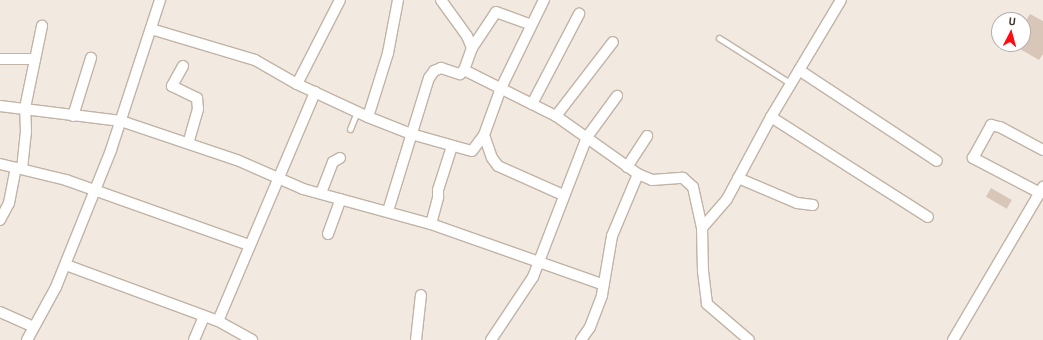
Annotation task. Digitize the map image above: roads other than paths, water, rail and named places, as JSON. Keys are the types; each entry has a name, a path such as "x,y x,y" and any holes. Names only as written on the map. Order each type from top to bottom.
{"street":[{"path":"27,340 66,265 121,121 160,0"},
{"path":"297,84 340,0"},
{"path":"368,117 388,53 398,0"},
{"path":"442,0 467,36 472,48"},
{"path":"151,29 254,60 297,84 368,117 410,134 472,151 484,135 501,88 544,0"},
{"path":"702,228 723,205 790,83 841,0"},
{"path":"388,211 410,134 429,78 434,71 441,68 460,74 464,70 472,48 496,12 532,25"},
{"path":"532,104 579,14"},
{"path":"0,220 9,203 19,169 26,132 25,108 42,26"},
{"path":"556,116 613,42"},
{"path":"73,116 91,58"},
{"path":"0,59 35,59"},
{"path":"182,66 172,86 197,98 198,109 188,142"},
{"path":"464,70 556,116 638,174 652,180 678,178 687,180 693,187 702,228 703,271 707,304 749,340"},
{"path":"799,70 937,161"},
{"path":"218,321 277,178 315,92"},
{"path":"491,340 533,277 540,262 563,194 587,137 617,96"},
{"path":"0,106 121,121 188,142 321,194 388,211 431,224 604,285"},
{"path":"771,118 928,217"},
{"path":"953,340 1042,190 973,158 986,131 994,125 1043,150"},
{"path":"484,135 492,158 498,166 563,194"},
{"path":"627,167 647,136"},
{"path":"431,224 438,197 438,190 452,146"},
{"path":"321,194 332,162 340,158"},
{"path":"0,164 95,190 249,245"},
{"path":"581,340 590,327 604,285 612,236 638,174"},
{"path":"738,178 797,203 813,205"},
{"path":"328,234 341,199"},
{"path":"66,265 218,321 252,340"},
{"path":"416,340 421,294"},
{"path":"0,312 34,327"},
{"path":"194,340 204,317"}],"lane":[{"path":"720,38 790,83"},
{"path":"350,129 357,112"}]}
